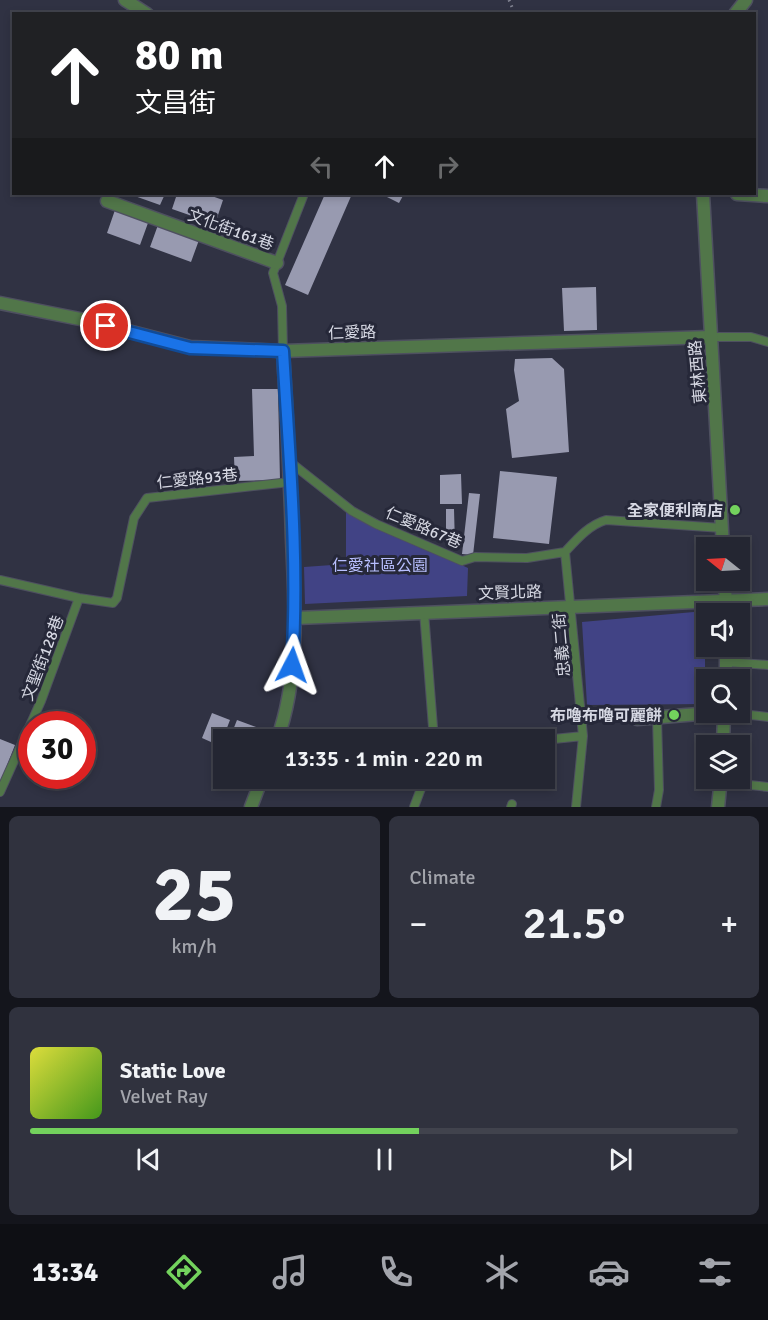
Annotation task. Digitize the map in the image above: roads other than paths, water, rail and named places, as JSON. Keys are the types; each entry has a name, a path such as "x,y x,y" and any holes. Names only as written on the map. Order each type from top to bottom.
{"street":[{"path":"125,0 144,12"},
{"path":"737,12 746,0"},
{"name":"東林西路","path":"703,195 722,537"},
{"path":"752,195 768,196"},
{"name":"文化街161巷","path":"107,201 277,263"},
{"name":"仁愛路","path":"0,303 85,320 190,348 283,351 710,337"},
{"path":"280,729 291,688 296,618 283,351"},
{"path":"726,591 726,603"},
{"name":"文賢北路","path":"296,618 768,599"},
{"path":"726,657 726,669"},
{"path":"637,719 696,715"},
{"path":"251,807 258,789"},
{"path":"718,807 720,789"}],"lane":[{"path":"283,351 282,306 273,273 304,195"},
{"path":"710,337 751,337 768,342"},
{"name":"仁愛路67巷","path":"290,462 352,511 376,524 462,561 475,557 527,558 565,552"},
{"name":"仁愛路93巷","path":"79,598 113,603 117,598 134,518 147,498 290,482"},
{"path":"565,552 584,532 606,520 722,528"},
{"name":"忠義二街","path":"565,552 583,736 576,807"},
{"path":"0,580 79,598"},
{"name":"文聖街128巷","path":"0,792 41,700 79,598"},
{"path":"424,612 433,729"},
{"path":"726,662 768,665"},
{"path":"750,715 768,717"},
{"path":"656,807 659,790 657,718"},
{"path":"555,739 583,736"},
{"path":"750,784 768,787"},
{"path":"414,807 421,789"}],"place":[{"name":"全家便利商店","path":"735,510"},
{"name":"布嚕布嚕可麗餅","path":"674,715"}],"park label":[{"name":"仁愛社區公園","path":"380,565"}]}
